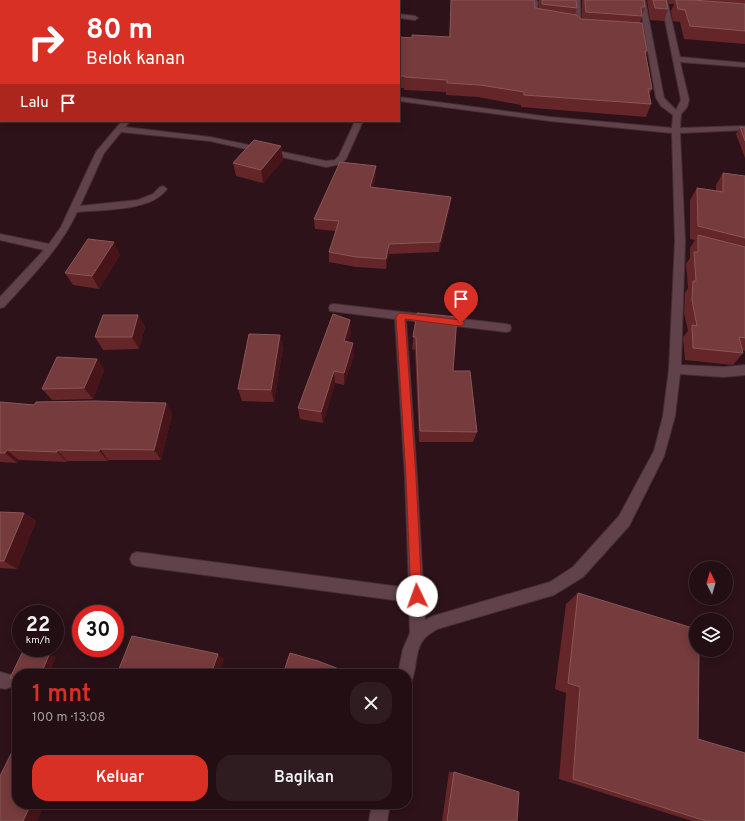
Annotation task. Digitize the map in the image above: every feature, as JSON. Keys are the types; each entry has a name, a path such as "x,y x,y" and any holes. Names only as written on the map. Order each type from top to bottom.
{"street":[{"path":"532,0 535,2 534,17 545,20"},
{"path":"559,22 578,22 577,0"},
{"path":"642,0 644,32 660,98 664,104 677,114"},
{"path":"665,3 674,7"},
{"path":"418,634 433,623 526,598 554,588 578,572 624,521 660,452 669,416 675,369 683,242 676,131 677,114 683,107 685,100 665,3"},
{"path":"400,16 415,18"},
{"path":"574,23 578,28 585,28"},
{"path":"676,59 745,65"},
{"path":"400,99 550,119 676,131 745,128"},
{"path":"0,304 51,248 65,228 100,152 125,122"},
{"path":"119,129 210,139 326,164 334,163 343,157 359,122"},
{"path":"74,209 140,202 156,196 163,189"},
{"path":"0,237 51,248"},
{"path":"334,308 506,328"},
{"path":"400,316 411,477 418,634 411,649 407,669"},
{"path":"675,369 724,372 745,370"},
{"path":"137,559 417,596"},
{"path":"378,821 380,809"}],"building":[{"path":"451,0 534,0 535,8 576,15 581,19 642,23 647,51 645,51 652,89 648,89 651,104 524,95 524,92 480,85 447,83 447,80 400,76 400,37 412,38 412,35 450,37"},
{"path":"542,0 576,0 577,8 542,4"},
{"path":"585,0 644,0 645,7 641,7 642,16 586,12"},
{"path":"653,0 666,0 668,9 655,8"},
{"path":"676,0 745,4 745,31 690,26 685,10 678,9"},
{"path":"740,127 745,128 745,141"},
{"path":"254,140 281,146 261,170 233,163"},
{"path":"340,162 376,166 370,187 451,197 440,242 389,244 386,259 356,257 329,252 339,221 314,219"},
{"path":"723,173 745,176 745,238 698,226 697,188 723,192"},
{"path":"698,235 745,247 745,338 739,337 743,353 693,348 692,325 697,326 692,300 693,281 696,281 694,252 698,252"},
{"path":"88,239 114,242 92,276 65,273"},
{"path":"417,313 457,317 453,371 470,371 477,432 420,431 416,337 413,337"},
{"path":"333,314 350,320 344,341 353,343 344,373 334,371 321,412 298,408"},
{"path":"103,315 138,315 132,337 95,337"},
{"path":"249,334 280,335 271,390 238,389"},
{"path":"57,357 97,359 84,388 42,389"},
{"path":"95,401 166,403 154,450 100,449 99,451 57,450 57,452 7,450 5,453 0,453 0,402 34,405 36,402"},
{"path":"0,512 24,513 4,561 0,561"},
{"path":"578,593 689,627 689,657 699,657 698,739 745,753 745,821 706,821 573,779 580,687 568,683"},
{"path":"132,636 218,654 213,669 119,669"},
{"path":"290,653 339,669 285,669"},
{"path":"20,657 48,657 43,669 14,669"},
{"path":"12,752 12,809 29,809 23,821 0,820 0,776"},
{"path":"454,772 519,792 517,821 447,821"}],"route":[{"path":"417,596 411,477 400,316 461,323"}]}
